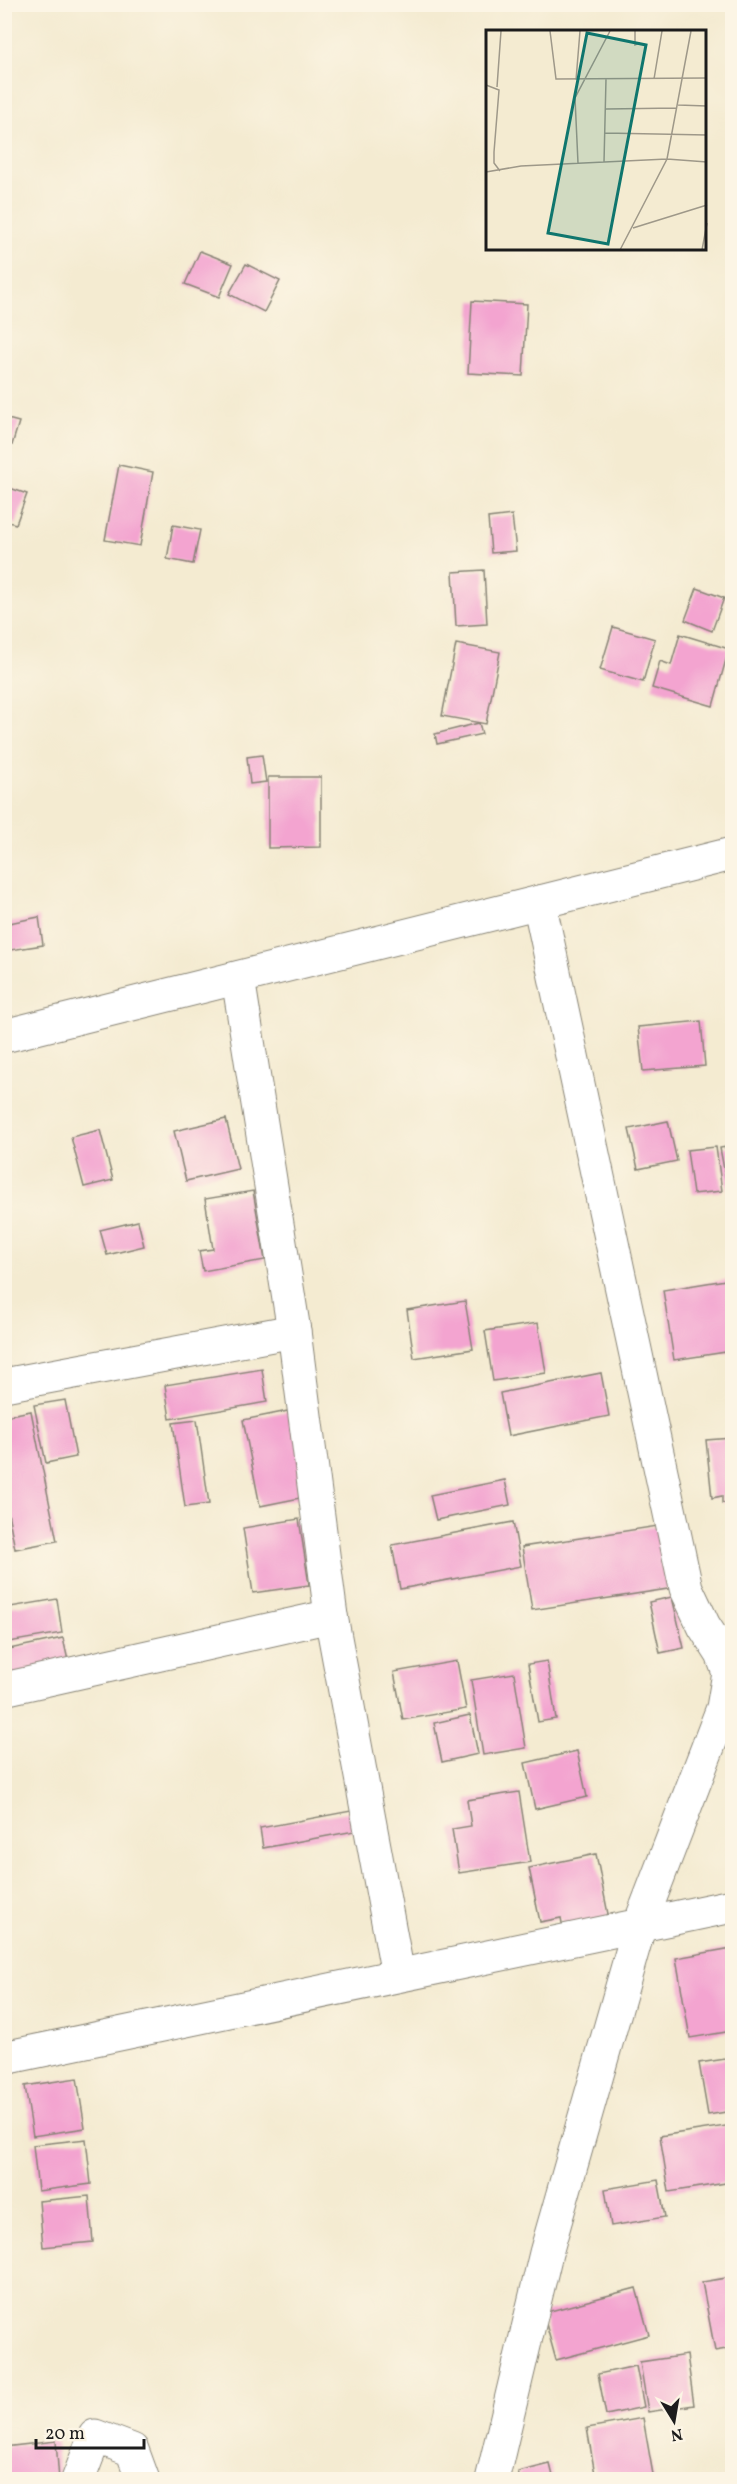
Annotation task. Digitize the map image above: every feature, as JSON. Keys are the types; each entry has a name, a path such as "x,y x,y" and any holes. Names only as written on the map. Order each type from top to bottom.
{"street":[{"path":"4,1036 732,854"},
{"path":"492,2480 546,2253 640,1924 723,1708 729,1673 722,1654 704,1626 686,1588 539,902"},
{"path":"238,978 294,1331 332,1616 398,1975"},
{"path":"4,1385 294,1331"},
{"path":"4,1689 332,1616"},
{"path":"4,2058 732,1906"},
{"path":"78,2480 95,2436 132,2450 143,2480"}],"building":[{"path":"200,251 233,264 219,297 185,284"},
{"path":"246,264 280,281 264,312 229,294"},
{"path":"472,301 527,304 523,376 468,373"},
{"path":"4,418 19,422 12,445 4,443"},
{"path":"119,465 153,472 140,546 105,540"},
{"path":"4,486 27,494 16,524 4,521"},
{"path":"512,515 516,551 491,553 488,518"},
{"path":"173,525 200,530 193,564 167,559"},
{"path":"484,570 487,624 456,626 453,572"},
{"path":"697,588 724,598 712,631 685,620"},
{"path":"613,627 655,639 643,682 600,670"},
{"path":"680,634 729,649 713,706 652,688 660,661 671,665"},
{"path":"456,644 500,652 486,724 442,716"},
{"path":"479,723 482,734 437,744 435,734"},
{"path":"262,755 266,782 250,784 247,757"},
{"path":"268,777 321,777 321,847 268,848"},
{"path":"39,917 43,945 4,951 4,924"},
{"path":"701,1021 705,1066 643,1071 638,1027"},
{"path":"226,1119 238,1169 186,1181 174,1131"},
{"path":"668,1121 677,1161 638,1169 629,1129"},
{"path":"100,1130 113,1180 84,1187 71,1137"},
{"path":"732,1146 732,1195 729,1196 720,1148"},
{"path":"716,1147 722,1191 693,1194 687,1150"},
{"path":"253,1191 265,1260 203,1271 199,1251 213,1249 205,1199"},
{"path":"138,1221 144,1246 107,1255 100,1230"},
{"path":"732,1279 732,1351 674,1360 663,1290"},
{"path":"465,1301 473,1349 414,1358 407,1310"},
{"path":"538,1323 546,1373 493,1381 485,1331"},
{"path":"262,1369 267,1402 170,1419 165,1385"},
{"path":"601,1373 609,1416 508,1436 500,1393"},
{"path":"65,1400 76,1457 46,1463 34,1405"},
{"path":"293,1410 310,1496 260,1506 243,1420"},
{"path":"31,1411 57,1541 15,1549 5,1497 5,1416"},
{"path":"197,1420 209,1504 185,1507 173,1423"},
{"path":"732,1438 732,1502 722,1503 722,1496 712,1498 706,1440"},
{"path":"505,1480 510,1505 436,1520 430,1495"},
{"path":"299,1519 309,1585 253,1593 243,1528"},
{"path":"513,1522 521,1566 400,1589 392,1545"},
{"path":"664,1525 674,1588 532,1610 522,1547"},
{"path":"672,1597 684,1648 660,1653 649,1602"},
{"path":"57,1599 62,1633 9,1642 4,1608"},
{"path":"63,1638 69,1665 10,1677 4,1650"},
{"path":"457,1661 466,1709 403,1720 394,1672"},
{"path":"547,1661 556,1719 538,1722 528,1664"},
{"path":"514,1673 526,1748 483,1755 471,1680"},
{"path":"470,1715 478,1754 442,1762 434,1723"},
{"path":"577,1751 587,1797 535,1809 525,1763"},
{"path":"519,1792 530,1862 459,1873 452,1829 471,1826 467,1800"},
{"path":"356,1810 360,1830 263,1848 260,1828"},
{"path":"596,1854 609,1919 563,1928 561,1918 540,1922 529,1868"},
{"path":"732,1948 732,2031 690,2038 676,1958"},
{"path":"732,2058 732,2111 708,2115 699,2063"},
{"path":"77,2078 85,2128 33,2136 25,2086"},
{"path":"732,2125 732,2182 669,2192 660,2136"},
{"path":"86,2139 91,2184 38,2191 33,2145"},
{"path":"658,2180 665,2217 611,2226 605,2189"},
{"path":"89,2196 93,2242 43,2247 39,2201"},
{"path":"732,2277 732,2348 715,2351 702,2282"},
{"path":"636,2288 649,2335 556,2360 543,2313"},
{"path":"687,2355 694,2405 648,2412 640,2362"},
{"path":"636,2366 644,2407 606,2415 598,2374"},
{"path":"643,2418 654,2480 596,2480 587,2428"},
{"path":"56,2441 59,2480 4,2480 4,2447"},
{"path":"550,2464 554,2480 520,2480 518,2472"}]}
